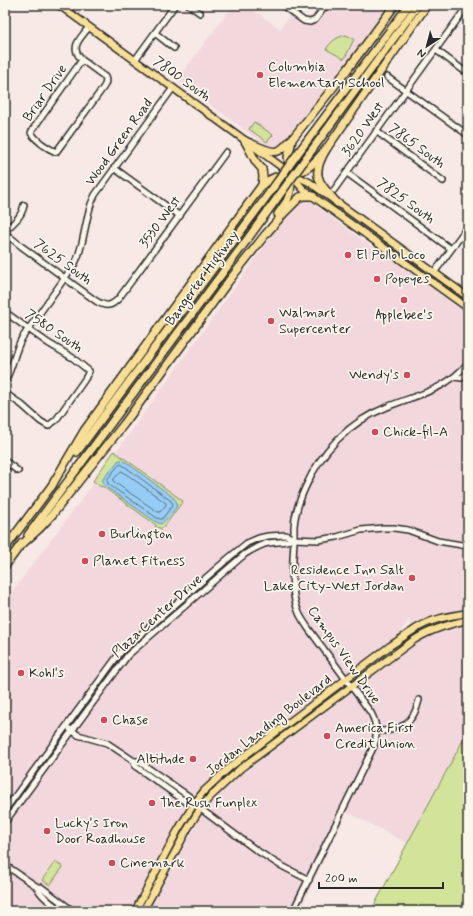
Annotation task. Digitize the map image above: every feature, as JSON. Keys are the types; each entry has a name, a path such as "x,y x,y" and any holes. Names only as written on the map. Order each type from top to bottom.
{"highway":[{"path":"245,141 273,152 282,149 293,138 347,70 395,5"},
{"name":"Bangerter Highway","path":"5,548 409,5"},
{"name":"Bangerter Highway","path":"5,566 205,297 418,5"},
{"path":"337,203 321,185 318,178 317,170 320,160 427,5"},
{"path":"19,547 48,519 124,424 285,205 289,197 290,174 288,157 293,138"},
{"path":"245,141 262,170 262,185"},
{"path":"51,487 84,432 262,185 273,178 304,170 311,166 327,148"},
{"path":"264,235 297,200 304,196 313,196"}],"main road":[{"name":"7800 South","path":"59,5 290,174 304,190 468,308"},
{"name":"7800 South","path":"290,174 309,182 468,298"},
{"name":"Jordan Landing Boulevard","path":"135,911 178,830 194,804 204,792 230,767 414,629 437,619 468,613"},
{"name":"Jordan Landing Boulevard","path":"143,911 200,809 209,798 241,768 421,635 440,627 468,620"}],"street":[{"path":"135,60 175,5"},
{"path":"189,5 200,13"},
{"path":"282,5 304,21 308,22 311,22 318,17 326,5"},
{"name":"3620 West","path":"334,190 467,8"},
{"path":"82,60 77,53 76,46 89,27"},
{"path":"155,33 174,48"},
{"path":"436,50 463,70"},
{"name":"Briar Drive","path":"82,60 103,75 106,78 106,83 104,88 56,152 34,137 31,133 82,60"},
{"path":"387,78 468,135"},
{"name":"Wood Green Road","path":"5,381 11,370 18,345 74,265 78,257 91,204 95,195 173,88"},
{"name":"7865 South","path":"376,131 443,181"},
{"name":"3530 West","path":"110,305 119,298 226,152"},
{"path":"114,168 180,216"},
{"name":"7825 South","path":"347,173 452,249"},
{"path":"5,232 20,216 24,205"},
{"path":"434,273 468,226"},
{"name":"7625 South","path":"5,232 16,243 100,304 110,305"},
{"name":"7580 South","path":"5,312 48,343 73,358 89,371 56,420 48,426 5,393"},
{"name":"Campus View Drive","path":"377,731 373,716 299,614 295,602 292,575 294,525 299,502 319,461 339,437 355,424 373,413 445,384 454,378 468,363"},
{"path":"454,378 462,378 468,372"},
{"path":"5,461 18,471"},
{"name":"Plaza Center Drive","path":"5,810 123,650 240,548 253,540 268,536 286,535 294,539 301,540 325,539 366,529 394,528 408,530 438,541 468,546"},
{"name":"Plaza Center Drive","path":"5,822 128,655 245,554 258,546 271,542 286,542 294,539"},
{"path":"293,911 374,746 377,731 393,730 406,724 414,714 419,700"},
{"path":"66,726 78,735 108,743 134,761 135,766 186,802 194,804 256,850 278,864 309,880"},
{"path":"5,864 37,887 41,887 73,911"},
{"path":"37,887 38,891 62,911"}],"shaded area":[{"name":"Columbia Elementary School","path":"233,5 246,5 280,29 291,14 303,24 314,24 319,20 330,5 390,5 364,38 343,69 287,140 281,145 271,146 265,145 177,80"},
{"path":"303,198 309,200 372,247 387,255 468,314 468,911 371,911 407,843 347,812 299,911 148,911 199,820 210,804 226,787 243,773 413,646 409,619 399,635 233,759 213,776 185,810 130,911 5,911 5,601 93,484 291,209"}],"green space":[{"path":"346,35 354,39 344,59 326,49 334,40"},
{"path":"254,122 273,135 267,142 249,129"},
{"path":"114,451 183,501 161,529 155,527 156,525 93,481"},
{"path":"442,620 442,623 430,627 357,679 356,678 408,636 424,627"},
{"path":"341,687 318,705 307,716 233,771 203,800 234,766"},
{"path":"468,731 468,911 371,911"},
{"path":"191,815 141,911 139,911 177,836"},
{"path":"55,862 63,867 50,885 42,880"}],"water":[{"path":"119,460 126,462 176,501 177,504 175,509 161,524 106,487 104,484 103,479"}],"place":[{"name":"Columbia Elementary School","path":"260,75"},
{"name":"El Pollo Loco","path":"348,255"},
{"name":"Popeyes","path":"377,279"},
{"name":"Applebee's","path":"404,300"},
{"name":"Walmart Supercenter","path":"271,321"},
{"name":"Wendy's","path":"407,375"},
{"name":"Chick-fil-A","path":"375,432"},
{"name":"Burlington","path":"102,534"},
{"name":"Planet Fitness","path":"85,561"},
{"name":"Residence Inn Salt Lake City-West Jordan","path":"412,578"},
{"name":"Kohl's","path":"21,673"},
{"name":"Chase","path":"104,720"},
{"name":"America First Credit Union","path":"327,736"},
{"name":"Altitude","path":"193,759"},
{"name":"The Rush Funplex","path":"152,803"},
{"name":"Lucky's Iron Door Roadhouse","path":"47,831"},
{"name":"Cinemark","path":"112,863"}]}
